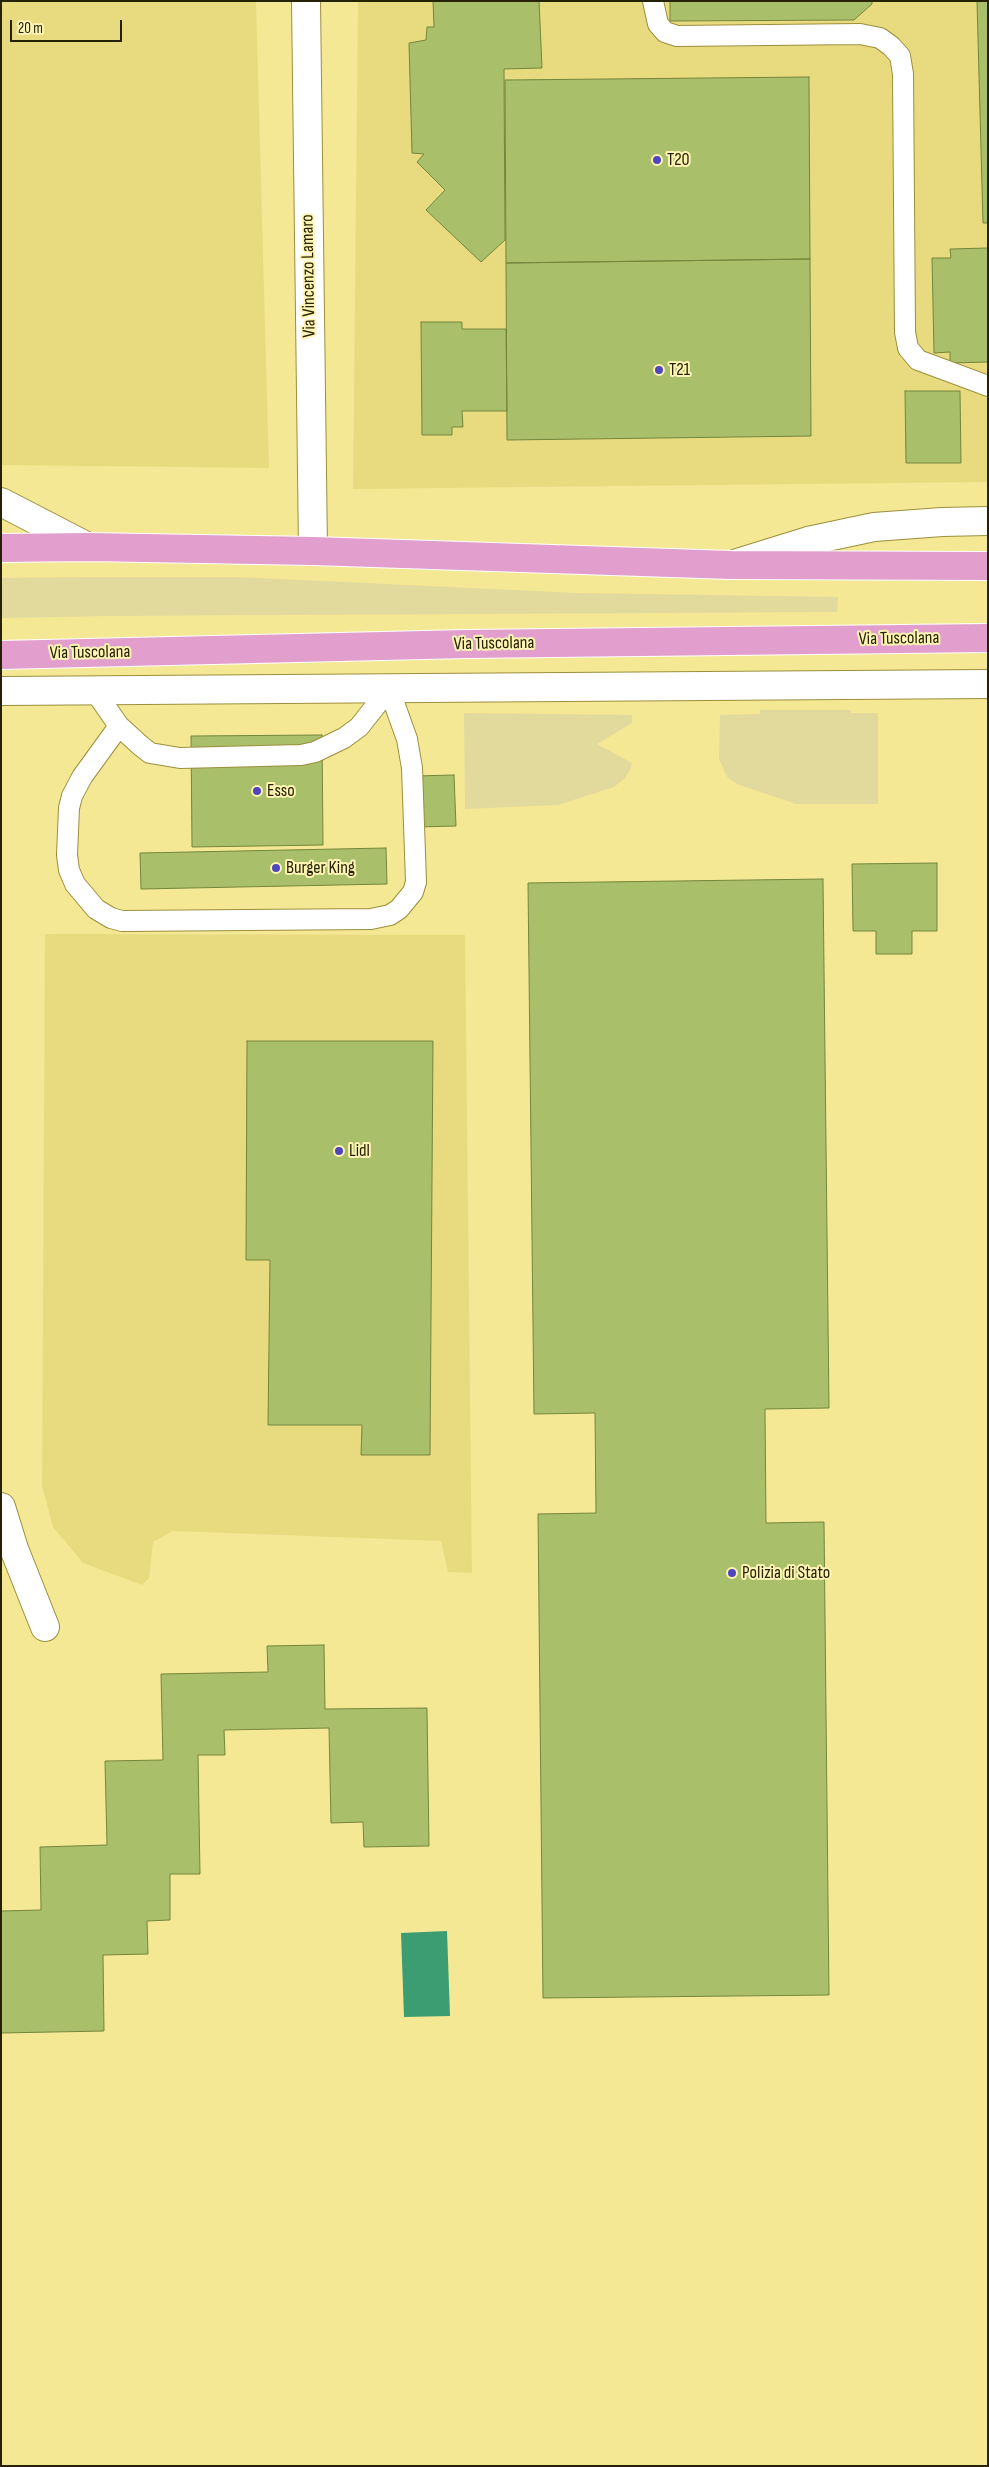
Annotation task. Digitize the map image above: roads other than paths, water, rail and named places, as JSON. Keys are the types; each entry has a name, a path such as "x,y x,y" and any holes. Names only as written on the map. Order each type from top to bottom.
{"main road":[{"path":"1,548 88,547 313,551 731,565 988,566"},
{"name":"Via Tuscolana","path":"1,654 467,644 988,638"}],"street":[{"name":"Via Vincenzo Lamaro","path":"306,1 313,551"},
{"path":"1,502 88,547"},
{"path":"731,565 808,541 874,527 988,521"},
{"path":"1,691 988,684"},
{"path":"1,1506 14,1549 45,1626"}],"lane":[{"path":"653,1 658,24 665,32 677,36 860,34 880,38 900,56 904,74 905,332 908,348 918,360 988,386"},
{"path":"119,726 82,777 72,796 70,808 68,855 70,870 75,884 96,908 111,918 122,920 371,919 390,915 400,909 413,892 416,882 412,768 407,739 389,689"},
{"path":"94,690 119,726 150,752 166,757 301,755 329,747 359,727 389,689"}],"place":[{"name":"T20","path":"657,160"},
{"name":"T21","path":"659,370"},
{"name":"Esso","path":"257,791"},
{"name":"Burger King","path":"276,868"},
{"name":"Lidl","path":"339,1151"},
{"name":"Polizia di Stato","path":"732,1573"}]}
